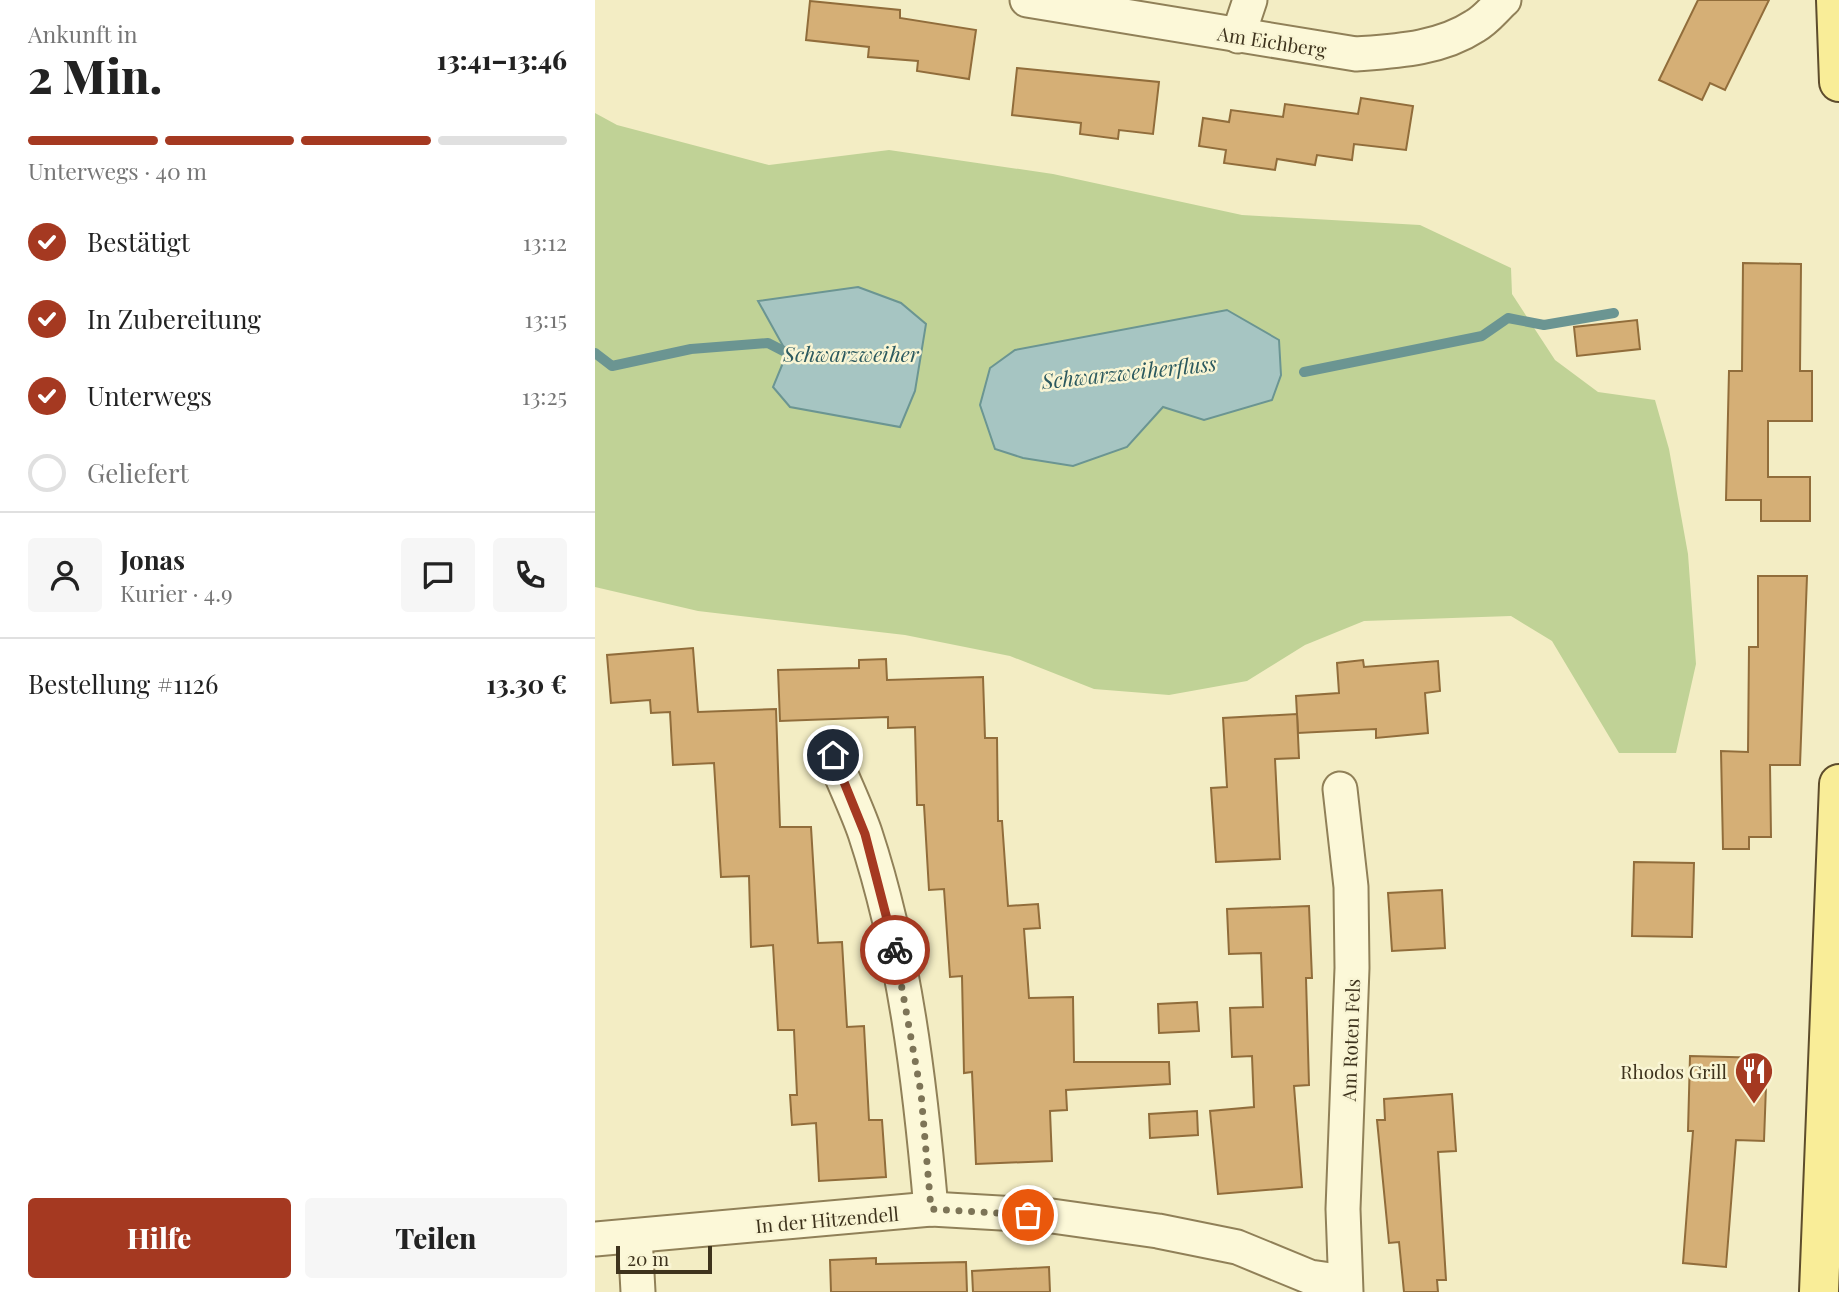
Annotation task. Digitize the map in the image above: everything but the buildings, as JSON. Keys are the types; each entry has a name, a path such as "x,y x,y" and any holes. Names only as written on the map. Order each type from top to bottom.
{"main road":[{"path":"1836,0 1839,82"},
{"path":"1819,1292 1839,783"}],"street":[{"name":"Am Eichberg","path":"1027,0 1356,54 1400,51 1440,42 1475,26 1504,0"},
{"path":"1238,36 1250,0"},
{"path":"833,755 865,834 902,985 921,1093 931,1209"},
{"name":"Am Roten Fels","path":"1340,789 1351,887 1352,968 1343,1209 1345,1287"},
{"name":"In der Hitzendell","path":"595,1239 931,1209 1052,1216 1158,1231 1237,1247 1310,1277 1345,1287"},
{"path":"635,1236 638,1292"}],"green space":[{"path":"595,113 617,125 769,165 889,150 1053,174 1242,215 1420,225 1511,268 1512,294 1555,360 1598,392 1655,400 1669,449 1688,554 1696,664 1676,753 1619,753 1552,641 1511,616 1364,621 1305,645 1247,681 1169,695 1094,689 1010,656 905,635 698,611 595,587","holes":["759,301 900,427 773,387 787,353","1227,310 1272,400 1204,420 1163,407 1127,447"]}],"water":[{"name":"Schwarzweiher","path":"858,287 901,303 926,324 915,391 900,427 790,407 773,387 787,353 758,301"},
{"path":"1227,310 1279,340 1281,375 1272,400 1204,420 1163,407 1127,447 1073,466 1023,458 995,449 980,405 990,368 1015,350"}],"waterway":[{"name":"Schwarzweiherfluss","path":"1304,372 1482,336 1508,318 1544,325 1614,313"},
{"name":"Schwarzweiherfluss","path":"595,353 612,366 691,349 768,343 797,358"}],"way so far":[{"path":"895,950 921,1093 931,1209 1028,1215"}],"place":[{"name":"Rhodos Grill","path":"1754,1105"}],"route":[{"path":"833,755 865,834 895,950"}]}
